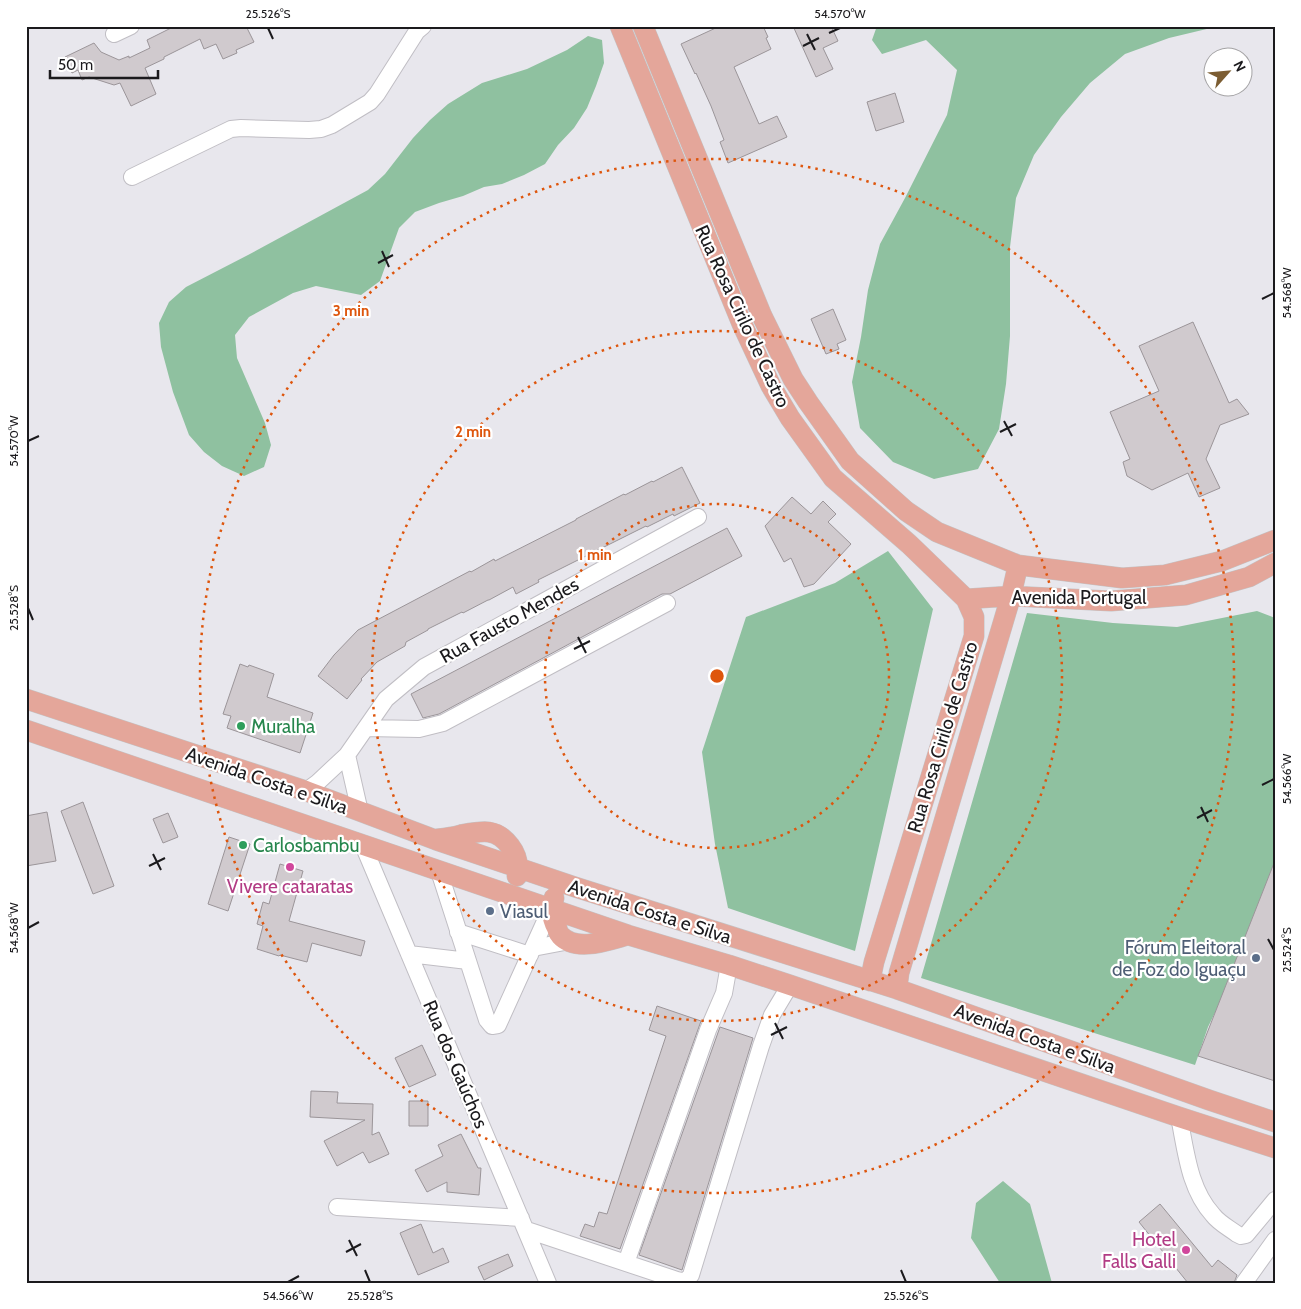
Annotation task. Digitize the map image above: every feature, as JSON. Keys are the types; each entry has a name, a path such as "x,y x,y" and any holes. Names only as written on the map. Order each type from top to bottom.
{"main road":[{"name":"Avenida Portugal","path":"647,27 762,316 793,379 850,461 906,511 937,532 1018,565 1122,578 1165,575 1222,561 1275,540"},
{"name":"Rua Rosa Cirilo de Castro","path":"622,32 742,324 771,386 790,418 834,478 909,544 966,599 974,617 974,636 874,962 870,982"},
{"path":"742,324 762,316"},
{"path":"834,478 850,461"},
{"name":"Avenida Portugal","path":"966,599 1011,596 1111,601 1186,595 1249,577 1275,563"},
{"path":"897,989 899,973 1011,596 1018,565"},
{"name":"Avenida Costa e Silva","path":"26,699 306,791 436,840 482,831 494,832 511,847 516,856 518,868 870,982 897,989 1275,1122"},
{"name":"Avenida Costa e Silva","path":"26,730 628,935 790,985 1275,1148"},
{"path":"500,891 511,887 515,883 518,868"},
{"path":"575,887 554,896 551,908 554,923 560,935 570,942 581,944 594,944 628,935"}],"street":[{"path":"114,34 131,26"},
{"path":"132,177 231,130 241,128 309,130 321,129 332,125 370,102 417,31 423,26"},
{"path":"622,32 647,27"},
{"name":"Rua Fausto Mendes","path":"306,791 347,755 386,699 424,667 698,517"},
{"path":"366,728 419,729 442,723 667,603"},
{"path":"347,755 360,812"},
{"name":"Rua dos Gaúchos","path":"363,845 548,1283"},
{"path":"439,871 487,1020 492,1026 498,1025 551,908"},
{"path":"458,932 531,952 570,942"},
{"path":"409,954 468,961"},
{"path":"626,1263 708,1030 724,994 729,965"},
{"path":"337,1207 524,1224 626,1263 680,1281 687,1280 691,1275 761,1046 772,1015 790,985"},
{"path":"1179,1117 1191,1175 1202,1203 1214,1217 1237,1234 1241,1236 1246,1235 1275,1200"},
{"path":"1244,1283 1275,1240"}],"green space":[{"path":"877,26 1228,26 1215,27 1169,38 1125,54 1090,83 1061,117 1034,155 1016,198 1010,247 1010,336 1006,384 999,429 978,469 934,479 893,462 860,428 852,382 868,290 880,244 947,115 957,70 926,40 882,54 872,40"},
{"path":"588,36 602,40 604,63 587,108 574,128 558,145 545,164 502,184 484,187 415,212 399,228 380,281 361,295 316,286 293,293 249,317 235,335 237,358 265,423 271,445 264,467 244,476 222,466 204,452 189,435 173,392 161,347 159,323 169,302 186,287 368,190 385,174 413,138 448,104 482,83 527,69 567,50"},
{"path":"888,551 933,609 855,951 728,908 715,844 702,752 746,617 835,583"},
{"path":"1257,611 1275,618 1275,893 1208,1027 1195,1065 921,978 1027,613 1113,623 1177,627"},
{"path":"1003,1181 1030,1204 1052,1283 1000,1283 971,1238 976,1203"}],"building":[{"path":"175,26 246,26 254,42 236,50 237,53 223,59 216,44 204,49 200,39 164,57 164,59 145,68 156,94 131,106 120,83 114,85 89,77 82,80 78,70 72,73 65,57 94,43 101,52 119,60 129,56 129,58 150,48 147,40"},
{"path":"720,26 763,26 771,49 734,67 759,124 777,116 787,137 728,163 720,142 724,140 711,106 681,44"},
{"path":"793,26 831,26 838,41 823,48 833,69 816,77"},
{"path":"895,93 904,122 876,131 867,102"},
{"path":"833,309 846,340 837,344 839,349 826,354 811,319"},
{"path":"1193,322 1229,403 1237,399 1249,414 1220,425 1206,459 1220,488 1199,497 1188,473 1152,490 1127,476 1123,462 1130,459 1110,412 1159,391 1139,346"},
{"path":"682,467 700,503 674,516 673,514 646,526 538,580 539,582 516,594 513,587 428,629 406,642 405,646 377,662 361,679 347,699 318,676 334,655 358,630 470,571 494,559 495,561 624,494"},
{"path":"792,497 811,514 823,501 836,514 828,522 851,544 814,584 804,587 791,558 784,562 765,526"},
{"path":"727,528 742,556 670,594 662,594 439,714 423,718 411,694"},
{"path":"240,664 248,667 249,665 274,674 267,697 313,713 300,753 227,728 231,716 223,714"},
{"path":"83,802 114,886 93,894 61,811"},
{"path":"47,812 56,861 26,866 26,816"},
{"path":"168,813 178,837 163,843 153,819"},
{"path":"229,837 250,844 228,911 208,904"},
{"name":"Fórum Eleitoral de Foz do Iguaçu","path":"1275,863 1275,1081 1198,1056"},
{"path":"280,864 303,871 289,921 365,941 361,956 312,943 307,962 257,949 263,926 257,924 263,902 269,904"},
{"path":"657,1006 701,1021 620,1249 580,1236 585,1224 594,1227 599,1212 607,1214 666,1036 649,1030"},
{"path":"720,1027 753,1038 682,1270 639,1255"},
{"path":"422,1045 436,1075 409,1087 395,1058"},
{"path":"311,1091 338,1092 337,1103 373,1104 372,1135 379,1132 389,1154 369,1163 363,1152 337,1166 324,1141 365,1120 310,1117"},
{"path":"409,1101 428,1101 428,1126 409,1126"},
{"path":"461,1134 478,1168 481,1168 479,1195 447,1192 447,1182 427,1192 415,1170 443,1156 438,1145"},
{"path":"1160,1204 1212,1267 1218,1260 1237,1275 1234,1283 1188,1283 1139,1222"},
{"path":"421,1224 433,1253 443,1248 449,1262 418,1275 400,1233"},
{"path":"508,1254 513,1266 484,1280 478,1267"}],"place":[{"name":"Muralha","path":"241,726"},
{"name":"Carlosbambu","path":"243,845"},
{"name":"Vivere cataratas","path":"290,867"},
{"name":"Viasul","path":"490,911"},
{"name":"Fórum Eleitoral de Foz do Iguaçu","path":"1256,958"},
{"name":"Hotel Falls Galli","path":"1186,1250"}]}
